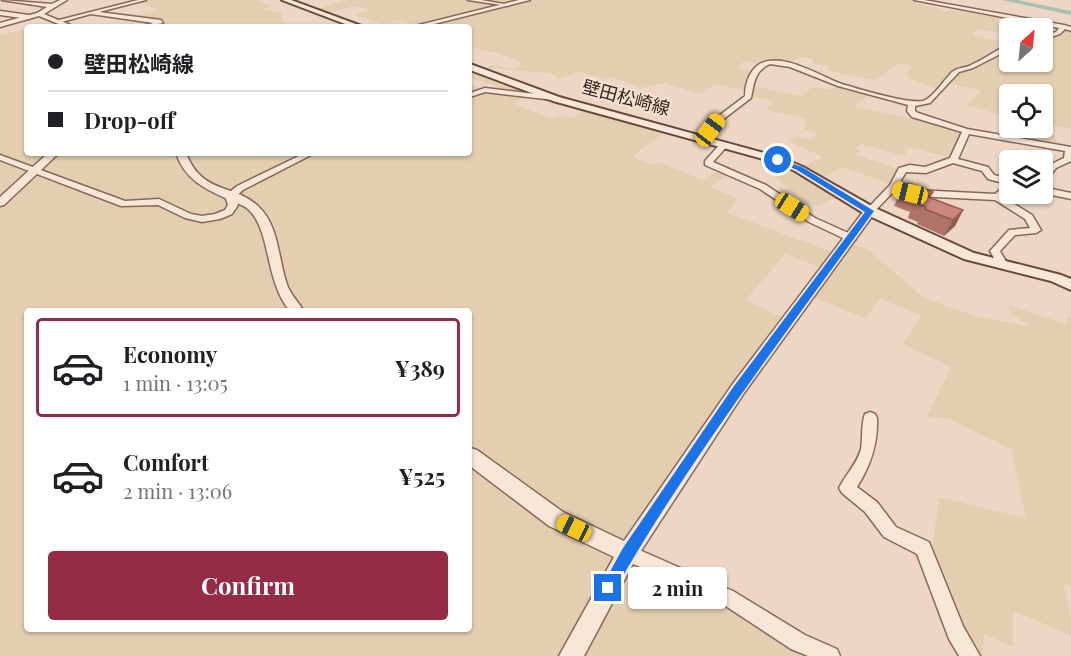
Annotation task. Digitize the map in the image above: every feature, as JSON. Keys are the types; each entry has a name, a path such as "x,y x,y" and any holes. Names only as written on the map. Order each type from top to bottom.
{"main road":[{"path":"285,0 352,24"},
{"name":"壁田松崎線","path":"472,68 556,99 754,151 799,168 870,211 969,256 1056,278 1071,285"}],"street":[{"path":"5,0 52,6"},
{"path":"0,24 39,14 64,0"},
{"path":"130,0 137,2"},
{"path":"58,21 144,0"},
{"path":"470,0 508,5"},
{"path":"427,24 527,0"},
{"path":"916,0 1071,29"},
{"path":"120,15 140,11 122,5"},
{"path":"0,13 29,17"},
{"path":"91,13 161,22 154,24"},
{"path":"39,14 65,24"},
{"path":"1053,35 1064,27"},
{"path":"708,140 710,130 722,114 748,97 747,85 757,68 773,62 798,68 840,85 912,104 928,102 957,72 999,52"},
{"path":"472,94 485,90 556,99"},
{"path":"912,104 911,111 915,115 966,131 1070,150 1068,159 1053,166"},
{"path":"953,160 966,131"},
{"path":"725,144 708,163 763,187 812,219 851,238"},
{"path":"0,203 51,156"},
{"path":"182,156 185,168 200,182 253,207 269,230 277,274 285,299 294,308"},
{"path":"230,196 240,188 305,156"},
{"path":"0,157 124,204 159,202 188,216 202,219 217,218 229,212 233,205 230,196"},
{"path":"571,656 628,553 738,389 870,211 901,176 902,171 910,168 926,170 953,160 985,169 991,177 999,180"},
{"path":"891,188 934,195 997,197 1029,217 1036,230 1012,232 995,251 1003,266"},
{"path":"1053,192 1071,196"},
{"path":"870,418 872,441 862,467 847,488 871,507 890,532 923,548 956,632 970,656"},
{"path":"472,457 556,519 727,597 798,642 830,656"}],"shaded area":[{"path":"144,0 257,0 272,6 262,9 283,13 281,21 288,24 155,24 159,23 130,17 159,10 134,2"},
{"path":"346,0 907,0 948,12 951,10 1001,18 996,21 999,22 999,33 978,29 972,35 999,41 999,72 1053,72 1053,34 1064,27 1071,29 1071,129 1053,126 1053,84 999,84 999,114 966,105 982,91 945,82 941,90 907,78 910,75 906,74 913,66 900,63 875,80 825,70 829,67 813,63 814,59 800,57 785,65 773,62 764,65 744,61 737,69 755,72 748,85 802,96 812,87 830,90 840,85 873,92 854,106 912,119 915,115 966,131 954,159 909,147 904,156 861,144 855,149 860,151 856,155 902,170 894,185 842,167 819,180 843,195 818,206 801,201 768,170 760,166 760,156 799,168 823,157 788,141 797,137 811,140 818,133 804,129 807,119 766,110 772,101 748,95 747,91 715,84 700,94 665,83 642,88 612,77 606,80 579,71 559,79 549,73 495,68 487,70 483,68 493,65 512,69 522,65 516,60 497,53 472,47 472,24 411,24 399,20 383,24 354,15 369,10 354,6 325,14 312,10"},
{"path":"24,30 24,156 472,156 472,86 489,90 497,86 472,79 472,68 556,99 527,94 515,104 552,119 562,115 571,118 590,108 669,130 641,149 634,157 653,165 659,162 703,180 722,168 731,172 711,187 738,199 727,213 838,254 847,243 869,250 924,298 980,318 1030,326 1014,316 1006,304 1065,324 1067,317 1071,318 1071,586 1064,584 1071,618 1071,635 1013,611 1013,647 984,634 983,656 970,656 932,551 939,497 1026,518 1011,449 950,419 927,416 951,367 903,344 921,315 880,299 865,318 808,295 827,270 785,254 746,300 789,321 629,553 830,656 0,656 0,35"},
{"path":"1053,134 1059,147 1027,143 1025,138 1053,138"}],"building":[{"path":"909,183 933,192 928,197 963,210 953,220 925,209 926,207 915,203 920,198 901,191"}],"waterway":[{"path":"1006,0 1071,13"}],"route":[{"path":"608,588 628,553 738,389 870,211 799,168 778,160"}]}
